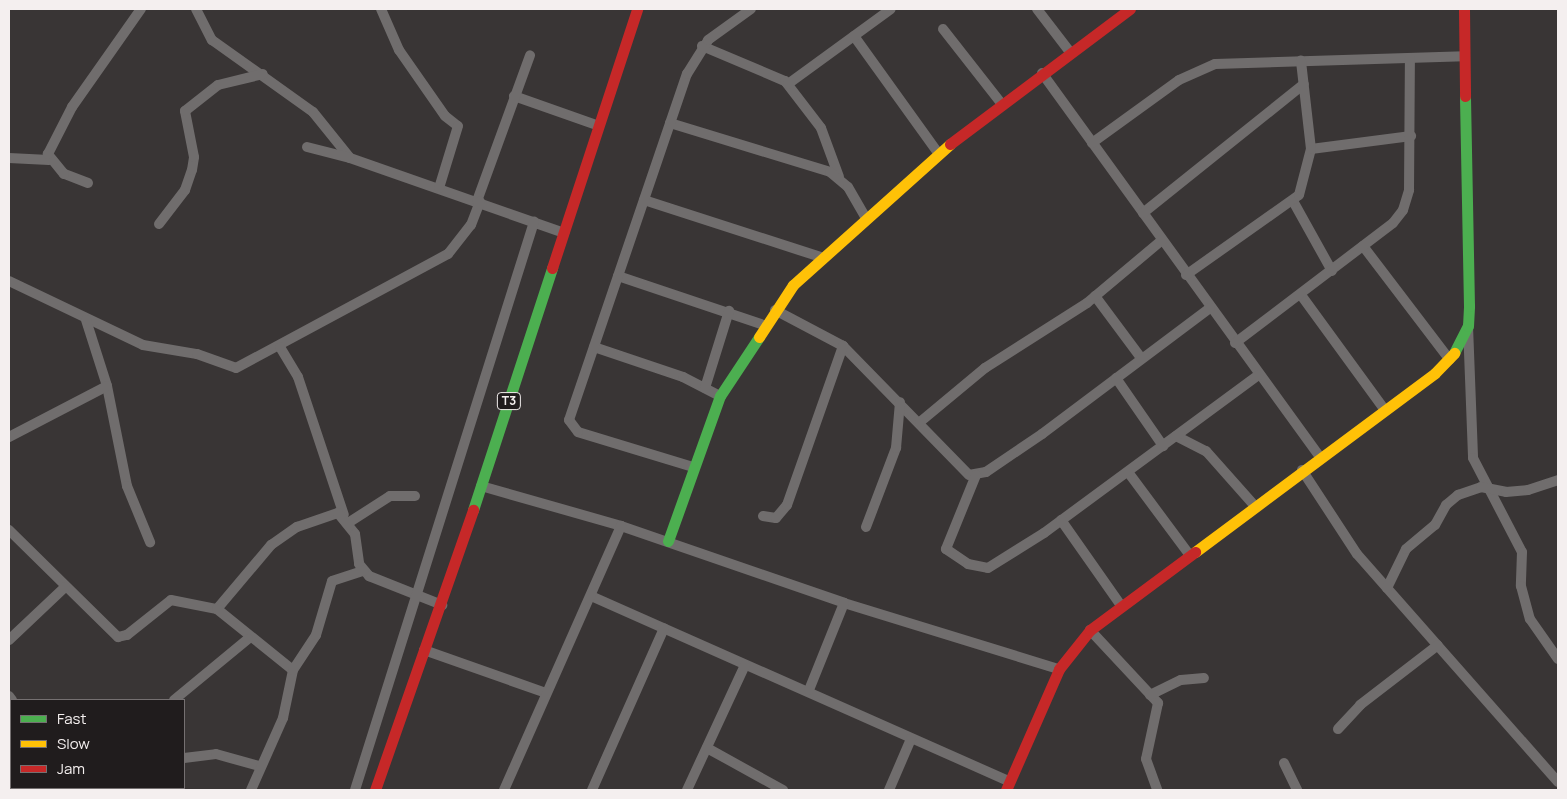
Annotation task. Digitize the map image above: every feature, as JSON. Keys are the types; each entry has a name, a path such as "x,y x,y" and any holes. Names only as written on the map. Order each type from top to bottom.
{"main road":[{"name":"T3","path":"376,790 424,650 442,605 636,9"},
{"path":"668,541 693,466 720,396 775,310 820,258 938,153 1001,103 1130,9"},
{"path":"1008,786 1059,669 1090,630 1120,604 1319,456 1385,410 1450,360 1468,326 1464,9"}],"street":[{"path":"49,160 61,125 141,9"},
{"path":"196,9 212,40 263,74 313,112 350,158"},
{"path":"381,9 398,50 445,116 458,126 439,188"},
{"path":"693,466 572,427 569,420 686,74 702,46 751,9"},
{"path":"788,84 891,9"},
{"path":"1037,9 1070,52"},
{"path":"943,29 1001,103"},
{"path":"854,36 938,153"},
{"path":"702,46 788,84 821,128 839,177 865,217"},
{"path":"9,281 86,320 153,349 197,354 233,368 280,347 448,254 471,226 514,96 530,55"},
{"path":"1092,143 1198,68 1215,64 1464,56"},
{"path":"1235,343 1332,271 1403,210 1410,190 1410,58"},
{"path":"1186,275 1293,201 1306,179 1311,149 1301,61"},
{"path":"1042,73 1258,375 1319,456"},
{"path":"159,224 185,190 192,170 194,157 185,111 218,86 263,74"},
{"path":"1142,213 1304,84"},
{"path":"514,96 599,126"},
{"path":"670,123 839,177"},
{"path":"1311,149 1411,136"},
{"path":"307,147 350,158 479,201 564,233"},
{"path":"9,158 49,160 64,174 88,183"},
{"path":"644,200 820,258"},
{"path":"1293,201 1332,271"},
{"path":"355,790 414,593 534,222"},
{"path":"920,422 985,368 1095,296 1162,240"},
{"path":"1363,246 1450,360"},
{"path":"618,276 730,311 764,326"},
{"path":"1301,294 1385,410"},
{"path":"1095,296 1141,358"},
{"path":"1210,308 1028,444 976,475 947,544 955,558 988,568 1061,520 1258,375"},
{"path":"775,310 843,346 920,422 965,472 976,475"},
{"path":"704,388 730,311"},
{"path":"86,320 107,386 127,486 150,542"},
{"path":"1468,326 1473,364 1471,446 1488,487 1522,552 1521,586 1530,619 1558,658"},
{"path":"763,516 776,518 787,505 843,346"},
{"path":"280,347 298,378 363,570"},
{"path":"594,348 704,388 720,396"},
{"path":"1116,378 1163,446"},
{"path":"9,437 107,386"},
{"path":"866,527 896,448 900,402"},
{"path":"1176,436 1206,451 1254,505"},
{"path":"1302,470 1330,517 1387,588 1558,782"},
{"path":"1128,472 1189,554"},
{"path":"1387,588 1406,549 1435,525 1446,504 1464,492 1488,487 1506,492 1558,480"},
{"path":"481,486 668,541 844,603 1059,669"},
{"path":"217,610 285,534 330,514 346,519 390,496 414,496"},
{"path":"1061,520 1120,604"},
{"path":"504,790 591,596 620,526"},
{"path":"9,530 118,637 127,635 171,600 217,610 248,639 292,670"},
{"path":"251,790 259,766 270,754 283,718 292,670 316,635 332,581 363,570 442,605"},
{"path":"9,640 65,587"},
{"path":"591,596 745,666 809,690 1008,786"},
{"path":"809,690 844,603"},
{"path":"592,790 664,628"},
{"path":"1090,630 1160,706 1146,766 1157,790"},
{"path":"175,699 248,639"},
{"path":"1338,729 1360,705 1438,645"},
{"path":"424,650 546,693"},
{"path":"687,790 745,666"},
{"path":"1150,695 1181,680 1204,678"},
{"path":"889,790 911,738"},
{"path":"707,748 783,790"},
{"path":"185,760 216,754 259,766"},
{"path":"1284,763 1298,790"}],"traffic: fast":[{"path":"1454,353 1468,326 1469,306 1465,96"},
{"path":"473,510 552,268"},
{"path":"668,541 720,396 759,337"}],"traffic: slow":[{"path":"759,337 793,285 950,144"},
{"path":"1195,552 1435,373 1454,353"}],"traffic: jam":[{"path":"552,268 637,9"},
{"path":"950,144 1130,9"},
{"path":"1464,9 1465,96"},
{"path":"375,790 473,510"},
{"path":"1006,790 1059,669 1090,630 1195,552"}]}
